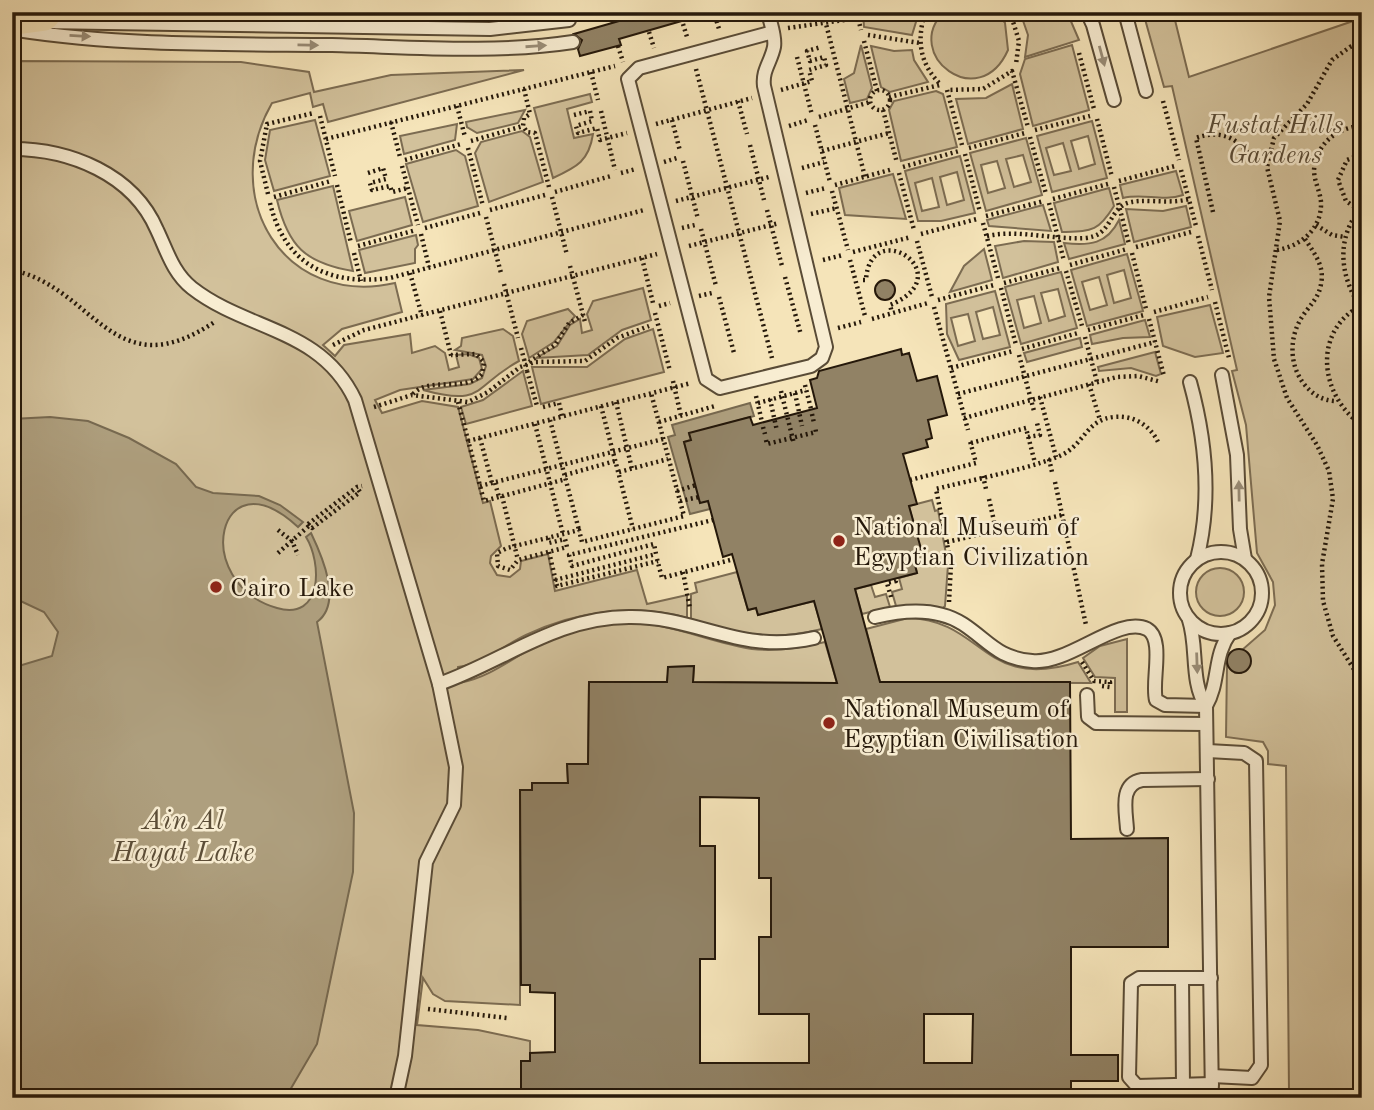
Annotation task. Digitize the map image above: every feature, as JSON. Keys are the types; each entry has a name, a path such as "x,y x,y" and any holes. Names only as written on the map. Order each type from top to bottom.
{"main road":[{"path":"12,16 42,12"}],"lane":[{"path":"768,12 773,32 774,48 764,72 766,94 826,347 822,358 811,366 720,388 709,383 628,84 634,70 773,32"},
{"path":"1087,12 1114,100"},
{"path":"1125,12 1146,91"},
{"path":"12,22 489,29 569,20"},
{"path":"12,29 78,36 240,44 486,48 573,42"},
{"path":"12,149 62,155 115,178 139,200 150,215 170,261 183,280 204,296 296,340 323,356 344,379 360,412 439,684 454,753 456,792 450,818 426,862 410,1007 396,1098"},
{"path":"1189,620 1208,632 1230,633 1251,622 1261,601 1259,578 1245,559 1240,529 1237,455 1222,375"},
{"path":"1190,382 1205,460 1205,520 1197,559 1183,576 1180,588 1183,610 1189,620 1196,648 1197,687 1206,706 1212,1086"},
{"path":"1197,559 1221,552 1245,559"},
{"path":"875,617 909,611 946,616 964,624 989,648 1020,660 1051,661 1076,652 1090,642 1119,630 1147,629 1156,641 1156,701 1166,705 1206,706"},
{"path":"439,684 484,667 547,633 605,618 630,617 672,621 753,643 785,643 814,638"},
{"path":"1206,706 1213,692 1219,652 1230,633"},
{"path":"1087,695 1086,712 1096,723 1206,724"},
{"path":"1208,751 1244,753 1256,761 1261,1065 1258,1074 1212,1086 1137,1087 1129,1077 1131,983 1139,978 1211,978"},
{"path":"1126,829 1126,792 1132,783 1142,780 1208,779"},
{"path":"1182,978 1183,1085"}],"path":[{"path":"608,12 611,23"},
{"path":"1010,12 1019,41 1016,64"},
{"path":"773,32 825,20 858,18 861,30"},
{"path":"825,20 865,177"},
{"path":"877,91 889,97 941,85 924,62 920,43 923,20"},
{"path":"868,35 920,43"},
{"path":"819,117 870,102 877,91 864,41"},
{"path":"1362,43 1350,47 1332,60 1307,104 1274,138 1267,158 1280,221 1269,297 1274,359 1287,398 1317,445 1329,471 1333,499 1322,564 1323,601 1333,636 1362,682"},
{"path":"574,114 590,111 592,121 576,126 578,133 597,128 600,140 812,81 809,69 826,65 824,57 810,61 807,51 821,47"},
{"path":"1079,52 1094,109"},
{"path":"797,57 812,114"},
{"path":"326,139 623,64"},
{"path":"962,145 947,90 983,89 1013,71 1046,194"},
{"path":"591,72 598,100"},
{"path":"697,75 772,357"},
{"path":"524,89 530,114 524,118 523,126 527,132 535,133 549,187"},
{"path":"883,110 890,102 889,97"},
{"path":"738,101 747,134"},
{"path":"1163,101 1179,160"},
{"path":"870,102 873,107 883,110"},
{"path":"457,106 465,137"},
{"path":"883,110 897,163"},
{"path":"601,111 615,170"},
{"path":"268,194 260,161 267,124 314,113"},
{"path":"274,197 333,179 320,116"},
{"path":"1035,130 1090,116"},
{"path":"1097,119 1112,177"},
{"path":"672,120 680,150"},
{"path":"391,122 402,159 461,144"},
{"path":"815,125 824,162 833,183 893,169"},
{"path":"471,141 523,126"},
{"path":"1277,250 1305,239 1316,225 1321,203 1314,169 1320,151 1340,131 1362,126"},
{"path":"822,151 889,133"},
{"path":"969,148 1028,133"},
{"path":"1213,212 1196,138 1222,135 1238,142 1249,155 1267,158"},
{"path":"750,145 764,200"},
{"path":"468,148 483,206"},
{"path":"903,167 959,151"},
{"path":"965,154 981,212"},
{"path":"1362,154 1347,160 1338,180 1346,201 1360,208 1345,237 1344,274 1362,315"},
{"path":"683,161 698,219"},
{"path":"270,203 276,228 291,250 320,270 361,281 429,268 824,162"},
{"path":"402,166 429,268"},
{"path":"1119,181 1175,166"},
{"path":"368,173 383,168 386,179 370,183 372,190 390,186 392,192 408,188"},
{"path":"1181,170 1196,226"},
{"path":"900,173 914,230"},
{"path":"567,255 553,195 611,176"},
{"path":"1053,198 1108,184"},
{"path":"337,185 351,243"},
{"path":"1088,330 1145,312 1114,187"},
{"path":"832,191 850,251 911,237"},
{"path":"491,210 545,195"},
{"path":"987,236 1002,233 1057,237 1094,236 1110,224 1120,208 1135,201 1161,204 1189,199"},
{"path":"986,216 1046,202 1064,261"},
{"path":"323,356 349,335 837,208"},
{"path":"767,210 782,266"},
{"path":"425,228 480,213"},
{"path":"486,217 501,273"},
{"path":"921,234 977,219"},
{"path":"983,223 998,278"},
{"path":"1316,225 1332,235 1345,237"},
{"path":"701,229 716,286"},
{"path":"358,246 418,230"},
{"path":"1136,247 1191,232"},
{"path":"1198,236 1212,290"},
{"path":"1305,239 1319,261 1322,277 1318,293 1295,332 1293,360 1300,379 1312,393 1324,400 1337,401"},
{"path":"917,241 932,297"},
{"path":"1070,265 1129,249"},
{"path":"863,280 866,280 867,268 873,258 884,251 895,250 907,254 915,263 918,275 916,287 908,296 891,305 892,313"},
{"path":"354,253 361,281"},
{"path":"642,258 653,303"},
{"path":"850,260 865,316"},
{"path":"412,395 458,402 479,398 526,361 555,345 569,323 584,319 570,265"},
{"path":"1016,345 1002,286 1060,268"},
{"path":"12,270 52,284 109,332 140,342 172,342 188,337 230,309"},
{"path":"1066,271 1082,326"},
{"path":"410,272 422,316"},
{"path":"785,277 800,335"},
{"path":"504,284 518,338"},
{"path":"938,300 995,285"},
{"path":"719,297 734,353"},
{"path":"1154,312 1208,297"},
{"path":"1215,302 1229,358"},
{"path":"872,319 928,303"},
{"path":"1359,306 1342,320 1328,348 1326,370 1343,411 1362,425"},
{"path":"934,307 968,430"},
{"path":"360,412 412,395 421,388 471,382 482,374 484,362 477,354 451,357 440,311"},
{"path":"655,313 670,371"},
{"path":"964,418 1127,375 1162,379 1149,319"},
{"path":"526,361 585,361 617,338 649,326"},
{"path":"1022,349 1079,333"},
{"path":"1084,337 1097,382"},
{"path":"958,394 1155,342"},
{"path":"521,348 540,407 559,403 562,416"},
{"path":"951,368 1013,351"},
{"path":"1018,355 1034,411"},
{"path":"1089,384 1100,420"},
{"path":"468,441 651,394 673,385 681,416 659,422"},
{"path":"758,402 806,390"},
{"path":"795,393 803,430"},
{"path":"550,420 582,542 684,516 680,490 668,459 651,394"},
{"path":"756,394 767,444 778,436"},
{"path":"782,396 794,441"},
{"path":"1040,397 1056,457"},
{"path":"770,399 778,436"},
{"path":"458,402 484,501 615,461"},
{"path":"616,402 632,469"},
{"path":"601,406 633,529"},
{"path":"803,430 816,432 812,414"},
{"path":"946,616 952,575 936,489 1056,457 1073,447 1085,431 1100,420 1115,416 1138,421 1148,427 1158,442"},
{"path":"1028,437 1040,435 1037,423"},
{"path":"535,424 563,534"},
{"path":"910,480 976,463 970,441 1026,428 1035,463"},
{"path":"794,441 803,430"},
{"path":"778,436 794,441"},
{"path":"480,438 518,560"},
{"path":"480,486 663,439"},
{"path":"618,472 668,459"},
{"path":"1049,459 1052,472"},
{"path":"983,476 986,489"},
{"path":"1055,482 1090,642"},
{"path":"680,490 696,485"},
{"path":"278,553 310,525 308,524 357,487 360,492 312,528 310,525"},
{"path":"682,501 699,496"},
{"path":"989,499 996,530"},
{"path":"947,542 1062,514"},
{"path":"713,520 569,555 572,566 654,544 662,578 734,559"},
{"path":"278,530 292,541 298,555"},
{"path":"548,538 549,543 565,539 567,547 518,560 510,570 501,569 496,562 500,550 579,530"},
{"path":"549,552 557,586 658,561"},
{"path":"555,580 656,554"},
{"path":"683,572 689,594"},
{"path":"887,583 897,581 896,578"},
{"path":"410,1007 507,1018"}],"green space":[{"path":"863,12 919,12 912,35 864,27"},
{"path":"944,12 997,13 1005,23 1008,50 995,69 980,77 964,78 949,71 938,60 932,45 933,28"},
{"path":"1020,12 1067,12 1079,40 1025,57 1028,35"},
{"name":"Fustat Hills Gardens","path":"1143,12 1173,12 1189,77 1362,18 1362,1098 1223,1098 1224,1091 1289,1092 1286,766 1268,764 1268,751 1263,742 1226,737 1227,664 1235,673 1241,673 1250,664 1247,653 1242,650 1265,630 1275,605 1273,582 1257,553 1246,425 1232,371 1237,370 1172,86 1164,87"},
{"path":"861,45 872,88 867,99 850,103 844,79 854,73"},
{"path":"1072,45 1089,110 1033,126 1020,74 1025,59"},
{"path":"871,46 894,51 912,50 914,60 928,82 890,92 881,87"},
{"name":"Cairo Lake","path":"12,61 241,62 309,72 314,92 391,75 524,70 328,122 323,104 313,107 310,93 272,103 257,139 253,174 258,208 271,238 293,262 321,279 355,286 395,283 402,312 342,329 323,345 335,356 344,345 410,334 412,353 435,346 445,353 449,370 459,367 456,355 468,354 479,358 482,369 473,379 400,390 375,400 382,413 422,401 458,407 483,503 490,501 501,546 491,556 490,563 497,575 510,577 520,569 521,561 548,554 555,591 637,570 647,604 687,595 687,618 667,613 626,610 564,620 518,639 485,658 458,667 459,683 483,676 557,635 604,625 655,625 761,650 789,649 825,642 837,683 693,682 694,666 669,667 667,682 589,683 588,764 567,764 568,783 532,783 532,790 520,790 520,1005 445,1001 433,994 423,978 417,1025 478,1030 530,1041 530,1061 521,1061 521,1098 12,1098"},
{"path":"1012,84 1023,129 968,144 956,99 986,98"},
{"path":"936,91 943,94 957,147 901,161 889,110 894,101"},
{"path":"590,94 592,102 567,109 574,138 593,134 588,151 575,166 553,178 534,108"},
{"path":"525,110 518,123 477,133 467,127 466,122"},
{"path":"315,120 330,176 274,191 265,160 270,130"},
{"path":"1092,121 1107,178 1052,192 1037,136","holes":["1088,136 1095,164 1079,169 1071,141","1063,143 1071,171 1054,175 1046,148"]},
{"path":"457,124 455,140 404,154 400,136"},
{"path":"522,131 530,137 543,182 489,202 475,153 481,142"},
{"path":"1026,138 1042,195 986,211 970,153","holes":["1023,155 1031,182 1014,187 1006,159","997,161 1005,188 988,193 981,165"]},
{"path":"456,150 465,156 478,206 423,222 406,164"},
{"path":"960,156 975,213 941,221 918,221 905,171","holes":["957,172 964,200 947,205 940,177","932,178 939,207 922,211 915,183"]},
{"path":"1176,171 1183,195 1168,198 1123,198 1120,185"},
{"path":"893,174 906,219 845,215 839,188"},
{"path":"333,186 353,271 322,263 301,250 287,229 277,200"},
{"path":"1109,188 1114,206 1103,221 1087,230 1062,232 1054,203"},
{"path":"405,197 412,225 357,241 349,211"},
{"path":"1043,205 1051,231 989,226 987,220"},
{"path":"1186,206 1191,227 1134,242 1126,209 1163,211"},
{"path":"1119,220 1125,244 1069,259 1064,243 1097,242 1109,234"},
{"path":"416,235 418,245 415,249 415,263 365,273 359,250"},
{"path":"1024,241 1054,242 1058,262 1003,278 995,246"},
{"path":"984,249 992,280 950,292 964,266"},
{"path":"1127,254 1143,311 1087,326 1071,270","holes":["1124,270 1131,298 1114,303 1107,275","1099,277 1107,305 1090,310 1082,282"]},
{"path":"1061,272 1077,328 1021,344 1005,287","holes":["1058,289 1065,316 1049,321 1041,293","1034,296 1041,323 1024,328 1017,300"]},
{"path":"643,288 651,320 622,330 588,355 536,358 557,346 570,325 580,319 582,333 592,330 587,314 593,301"},
{"path":"995,291 1010,347 959,360 947,334 946,304","holes":["993,307 1000,335 983,339 976,312","968,314 975,341 958,346 951,318"]},
{"path":"1210,305 1223,353 1195,357 1163,346 1157,317"},
{"path":"568,309 575,316 554,342 529,358 522,334 527,321"},
{"path":"1145,320 1150,337 1123,338 1092,344 1090,335"},
{"path":"503,329 513,336 519,361 468,395 443,395 423,390 470,384 482,378 486,366 482,355 455,350 461,346 462,338"},
{"path":"653,329 664,372 541,404 532,367 587,367 625,339"},
{"path":"1080,338 1082,347 1027,362 1024,353"},
{"path":"1155,352 1161,374 1156,376 1131,368 1099,371 1098,367"},
{"path":"523,371 532,406 466,424 461,407 483,400"},
{"path":"932,500 935,511 938,510 948,565 945,606 942,609 896,606 892,592 902,589 899,578 917,573 915,565 924,563 909,506"},
{"path":"1220,568 1237,575 1244,592 1237,609 1220,616 1203,609 1196,592 1203,575"},
{"path":"737,572 748,610 756,608 758,615 814,601 822,629 786,635 756,635 691,619 691,594 697,592 695,583"},
{"path":"871,585 875,597 886,594 890,607 862,614 855,589"},
{"path":"908,618 933,622 954,630 1002,662 1022,668 1046,669 1078,662 1091,683 880,682 866,629"},
{"path":"1127,639 1127,712 1115,712 1115,678 1095,677 1083,658 1100,646"}],"water":[{"path":"750,403 754,416 689,434 691,440 684,442 700,502 708,501 710,509 690,514 668,437 675,435 672,425"},
{"name":"Ain Al Hayat Lake","path":"50,417 88,421 129,438 176,464 196,487 213,493 259,496 280,505 303,522 298,527 270,508 248,504 233,513 224,530 224,552 232,574 250,594 277,608 292,610 303,606 311,598 315,587 315,561 306,537 311,533 325,566 329,603 325,614 317,622 354,813 353,872 317,1044 290,1090 280,1098 12,1098 12,668 52,656 58,632 44,612 12,597 12,419"}],"building":[{"path":"640,12 698,12 699,16 619,39 621,45 580,56 578,49 582,40 574,34 640,15"},
{"path":"885,280 892,283 895,290 892,297 885,300 878,297 875,290 878,283"},
{"name":"National Museum of Egyptian Civilisation","path":"901,349 902,355 909,353 917,381 937,376 947,415 928,420 932,438 926,440 928,447 903,454 917,504 909,506 925,563 915,565 917,573 855,589 880,682 1070,682 1071,839 1168,838 1168,947 1071,947 1071,1055 1118,1055 1118,1081 1071,1081 1071,1098 521,1098 521,1061 530,1061 530,1053 555,1052 555,993 530,992 530,985 521,985 520,790 532,790 532,783 568,783 567,764 588,764 589,682 667,682 668,667 694,666 693,682 837,683 814,601 758,615 756,608 748,610 732,554 723,557 708,501 700,503 684,442 691,440 689,433 750,417 753,425 817,408 810,380 817,378 819,371","holes":["700,797 759,798 759,878 771,878 771,937 759,937 759,1014 809,1014 809,1063 700,1063 700,959 715,959 715,846 700,846","924,1014 973,1014 972,1063 924,1063"]},
{"path":"1239,649 1247,653 1251,661 1247,669 1239,673 1231,669 1227,661 1231,653"}],"place":[{"name":"National Museum of Egyptian Civilization","path":"839,541"},
{"name":"Cairo Lake","path":"216,587"},
{"name":"National Museum of Egyptian Civilisation","path":"829,723"}]}
